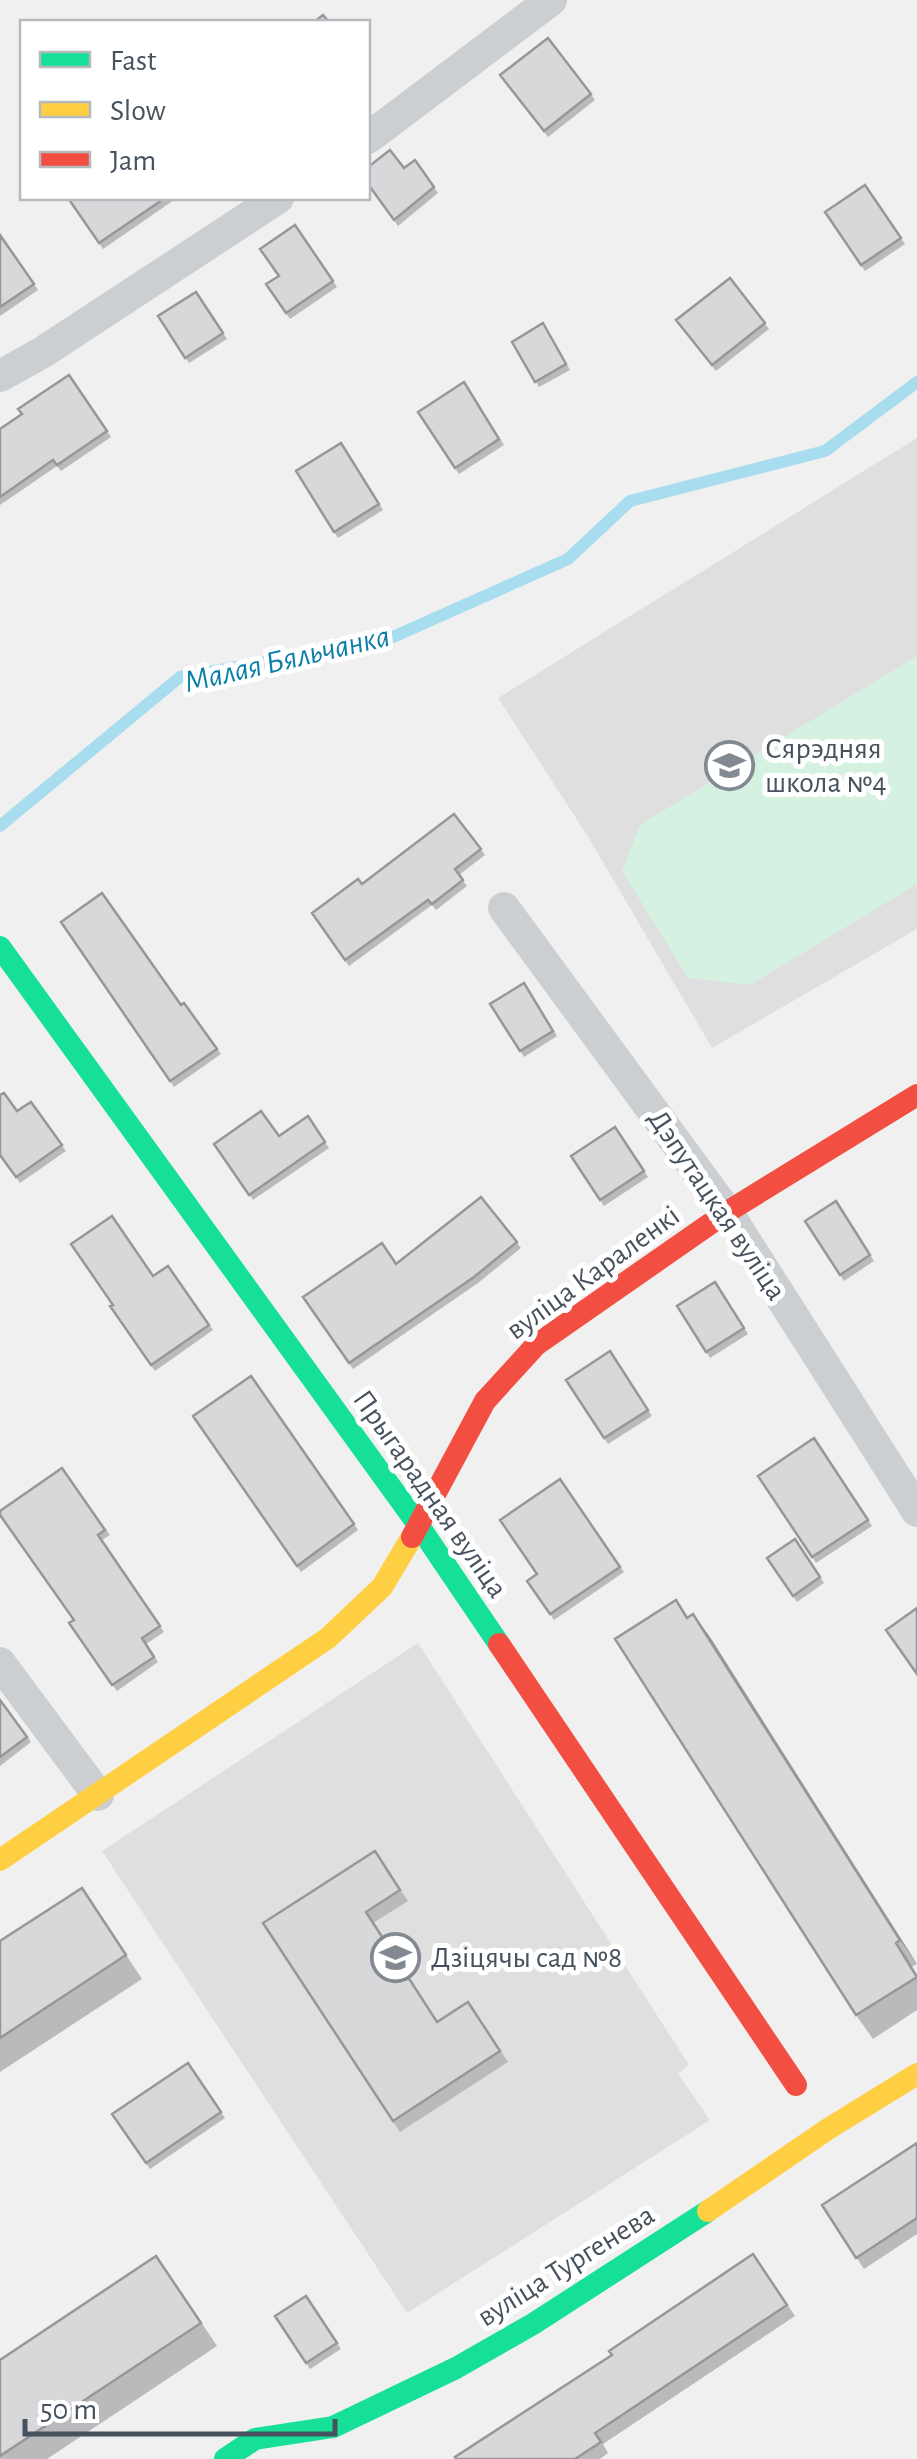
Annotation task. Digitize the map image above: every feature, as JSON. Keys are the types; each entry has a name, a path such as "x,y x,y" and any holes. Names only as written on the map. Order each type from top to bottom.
{"street":[{"path":"370,136 551,0"},
{"path":"0,376 275,200"},
{"name":"Дэпутацкая вуліца","path":"504,908 727,1212 917,1511"},
{"name":"Прыгарадная вуліца","path":"0,946 419,1526 796,2085"},
{"name":"вуліца Караленкі","path":"0,1860 328,1638 382,1587 485,1401 536,1345 727,1212 917,1095"},
{"path":"0,1662 98,1795"},
{"name":"вуліца Тургенева","path":"225,2459 255,2439 333,2428 456,2368 533,2324 917,2074"}],"shaded area":[{"name":"Сярэдняя школа №4","path":"917,438 917,929 712,1048 587,835 498,698"},
{"name":"Дзіцячы сад №8","path":"418,1643 689,2065 678,2074 710,2120 407,2313 102,1851"}],"green space":[{"path":"917,656 917,884 750,985 688,978 622,871 640,825"}],"building":[{"path":"548,38 591,94 544,131 500,75"},
{"path":"390,150 404,168 415,160 434,187 394,220 370,187 370,165"},
{"path":"865,185 901,238 861,265 825,212"},
{"path":"69,200 162,200 99,243"},
{"path":"295,225 333,281 286,313 266,284 279,276 260,249"},
{"path":"0,235 34,284 0,307"},
{"path":"730,278 765,323 712,365 676,320"},
{"path":"196,292 223,333 185,358 158,316"},
{"path":"543,323 566,364 535,382 512,342"},
{"path":"69,375 107,431 57,465 53,460 0,497 0,429 22,414 18,409"},
{"path":"464,382 499,439 455,468 418,412"},
{"path":"341,443 379,504 334,532 296,471"},
{"path":"454,814 481,849 455,869 463,880 432,904 428,900 345,960 312,913 358,879 362,884"},
{"path":"102,893 217,1049 170,1081 61,922"},
{"path":"524,983 553,1031 520,1051 490,1004"},
{"path":"4,1093 17,1111 31,1102 62,1145 16,1177 0,1155 0,1095"},
{"path":"261,1111 279,1136 308,1116 325,1142 249,1195 214,1144"},
{"path":"615,1127 644,1171 600,1200 571,1156"},
{"path":"481,1197 517,1242 474,1277 349,1363 303,1297 382,1243 396,1264"},
{"path":"836,1201 870,1255 840,1275 805,1221"},
{"path":"112,1216 153,1276 168,1266 209,1325 151,1365 71,1244"},
{"path":"715,1282 744,1328 706,1352 677,1306"},
{"path":"610,1351 648,1410 604,1438 566,1380"},
{"path":"251,1376 354,1524 297,1566 193,1416"},
{"path":"814,1438 868,1520 812,1557 758,1476"},
{"path":"62,1468 105,1530 98,1535 160,1626 142,1638 154,1657 112,1685 69,1623 74,1620 0,1515 0,1511"},
{"path":"560,1479 620,1567 550,1614 527,1581 537,1574 500,1520"},
{"path":"795,1539 820,1577 793,1596 767,1558"},
{"path":"676,1600 687,1618 693,1614 900,1940 896,1943 917,1977 856,2015 615,1639"},
{"path":"917,1608 917,1674 886,1630"},
{"path":"0,1700 27,1737 0,1757"},
{"path":"375,1851 400,1890 366,1912 437,2022 468,2002 500,2051 393,2121 263,1923"},
{"path":"82,1888 126,1955 0,2038 0,1941"},
{"path":"188,2063 221,2112 146,2163 112,2114"},
{"path":"917,2143 917,2218 856,2258 822,2205"},
{"path":"753,2254 787,2305 595,2433 601,2442 575,2459 456,2459 612,2355 609,2351"},
{"path":"156,2256 201,2323 0,2456 0,2360"},
{"path":"306,2296 337,2343 306,2363 275,2316"}],"waterway":[{"name":"Малая Бяльчанка","path":"0,826 180,677 384,641 568,559 630,501 825,451 917,382"}],"traffic: fast":[{"path":"0,947 419,1526 499,1644"},
{"path":"225,2459 255,2439 333,2427 456,2368 533,2324 708,2211"}],"traffic: slow":[{"path":"0,1860 328,1638 382,1587 412,1537"},
{"path":"708,2211 917,2074"}],"traffic: jam":[{"path":"412,1537 485,1401 536,1345 727,1212 917,1095"},
{"path":"499,1644 796,2085"}],"place":[{"name":"Сярэдняя школа №4","path":"730,766"},
{"name":"Дзіцячы сад №8","path":"396,1958"}]}
